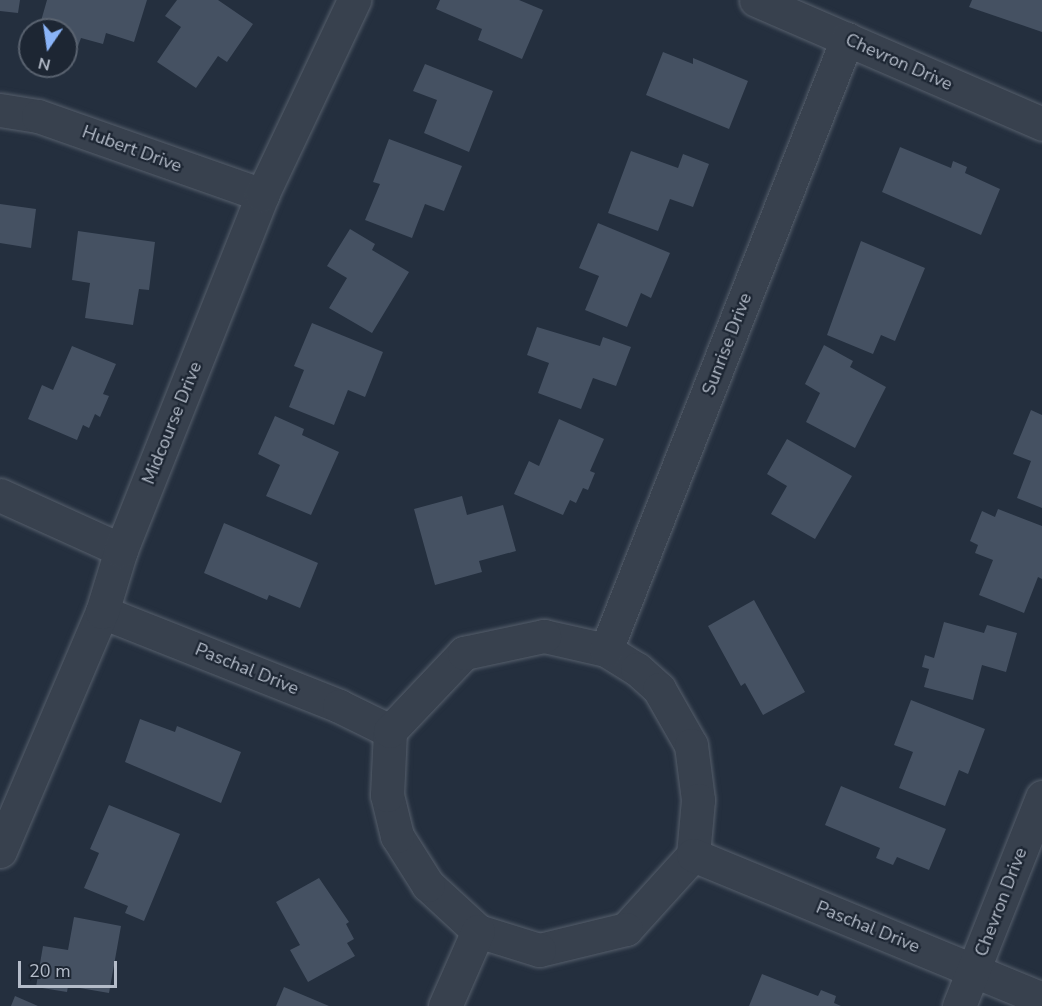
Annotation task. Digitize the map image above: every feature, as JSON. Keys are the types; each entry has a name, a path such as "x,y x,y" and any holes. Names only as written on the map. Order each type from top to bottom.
{"street":[{"name":"Midcourse Drive","path":"0,851 102,612 121,550 262,195 354,0"},
{"name":"Chevron Drive","path":"756,0 1042,124"},
{"name":"Sunrise Drive","path":"606,650 847,39"},
{"name":"Hubert Drive","path":"0,110 38,116 262,195"},
{"path":"0,495 121,550"},
{"name":"Paschal Drive","path":"102,612 339,706 390,731"},
{"path":"544,636 606,650 637,669 659,689 691,745 698,800 693,855 626,929 539,950 478,931 428,885 397,836 387,795 390,731 464,653 544,636"},
{"name":"Chevron Drive","path":"959,1006 1042,797"},
{"name":"Paschal Drive","path":"693,855 1042,999"},
{"path":"445,1006 478,931"}],"building":[{"path":"0,0 20,0 18,13 0,11"},
{"path":"47,0 147,0 134,42 106,33 103,44 81,38 78,46 78,18 42,18"},
{"path":"177,0 218,0 253,24 227,62 218,56 196,88 157,62 181,27 165,16"},
{"path":"440,0 519,0 543,10 522,59 478,40 482,29 436,9"},
{"path":"972,0 1042,0 1042,32 969,7"},
{"path":"663,52 693,64 693,58 748,81 729,129 646,95"},
{"path":"425,64 493,91 469,152 424,133 437,100 413,91"},
{"path":"389,139 462,166 444,211 425,204 412,238 365,220 380,184 373,182"},
{"path":"900,147 951,168 953,161 967,167 965,173 1000,189 981,235 882,192"},
{"path":"631,151 678,168 683,154 709,164 693,207 670,199 658,231 608,213"},
{"path":"0,204 36,209 31,248 0,243"},
{"path":"598,223 670,253 651,298 641,293 627,327 585,310 599,276 579,268"},
{"path":"350,229 375,244 372,250 409,272 372,333 329,308 347,278 327,266"},
{"path":"78,231 155,242 149,290 139,289 133,325 85,318 90,283 72,280"},
{"path":"861,241 925,268 895,341 881,335 873,354 827,335"},
{"path":"312,323 383,352 365,397 348,390 334,425 289,407 304,370 294,366"},
{"path":"537,327 600,346 603,337 631,347 616,386 593,378 581,409 538,393 549,363 527,355"},
{"path":"824,345 853,361 850,367 886,387 855,448 806,422 820,393 805,384"},
{"path":"72,346 116,364 103,394 109,396 100,417 95,414 89,428 83,425 77,440 28,419 42,385 53,390"},
{"path":"1031,410 1042,415 1042,508 1017,498 1031,461 1013,454"},
{"path":"275,416 304,429 302,435 339,452 311,515 266,496 280,465 258,454"},
{"path":"559,419 604,439 590,471 595,473 588,490 583,488 576,503 570,500 563,515 514,494 529,461 539,466"},
{"path":"787,439 852,476 815,539 771,514 787,486 767,474"},
{"path":"462,496 467,515 503,505 516,551 479,561 482,572 435,585 414,509"},
{"path":"998,509 1042,526 1042,579 1038,577 1024,613 979,595 993,560 975,553 978,545 970,541 982,511 995,517"},
{"path":"224,523 318,563 300,608 269,595 267,600 204,573"},
{"path":"754,600 805,692 763,715 745,683 741,686 708,626"},
{"path":"944,622 984,633 987,625 1017,633 1006,672 982,665 973,700 924,687 929,669 922,667 925,655 934,658"},
{"path":"911,700 985,729 968,774 959,770 945,806 899,788 913,752 894,745"},
{"path":"140,719 175,732 177,726 241,752 221,803 125,762"},
{"path":"841,786 946,829 929,870 897,857 893,865 876,858 880,848 825,825"},
{"path":"109,805 180,834 144,921 125,913 128,906 84,888 99,853 90,849"},
{"path":"319,878 349,922 346,924 354,939 347,943 355,956 308,982 290,950 300,945 276,902"},
{"path":"74,917 121,926 109,993 68,986 67,992 36,987 43,946 68,950"},
{"path":"762,974 818,996 821,990 836,996 834,1003 841,1006 749,1006"},
{"path":"284,987 329,1006 276,1006"},
{"path":"15,996 38,1006 11,1006"}]}
